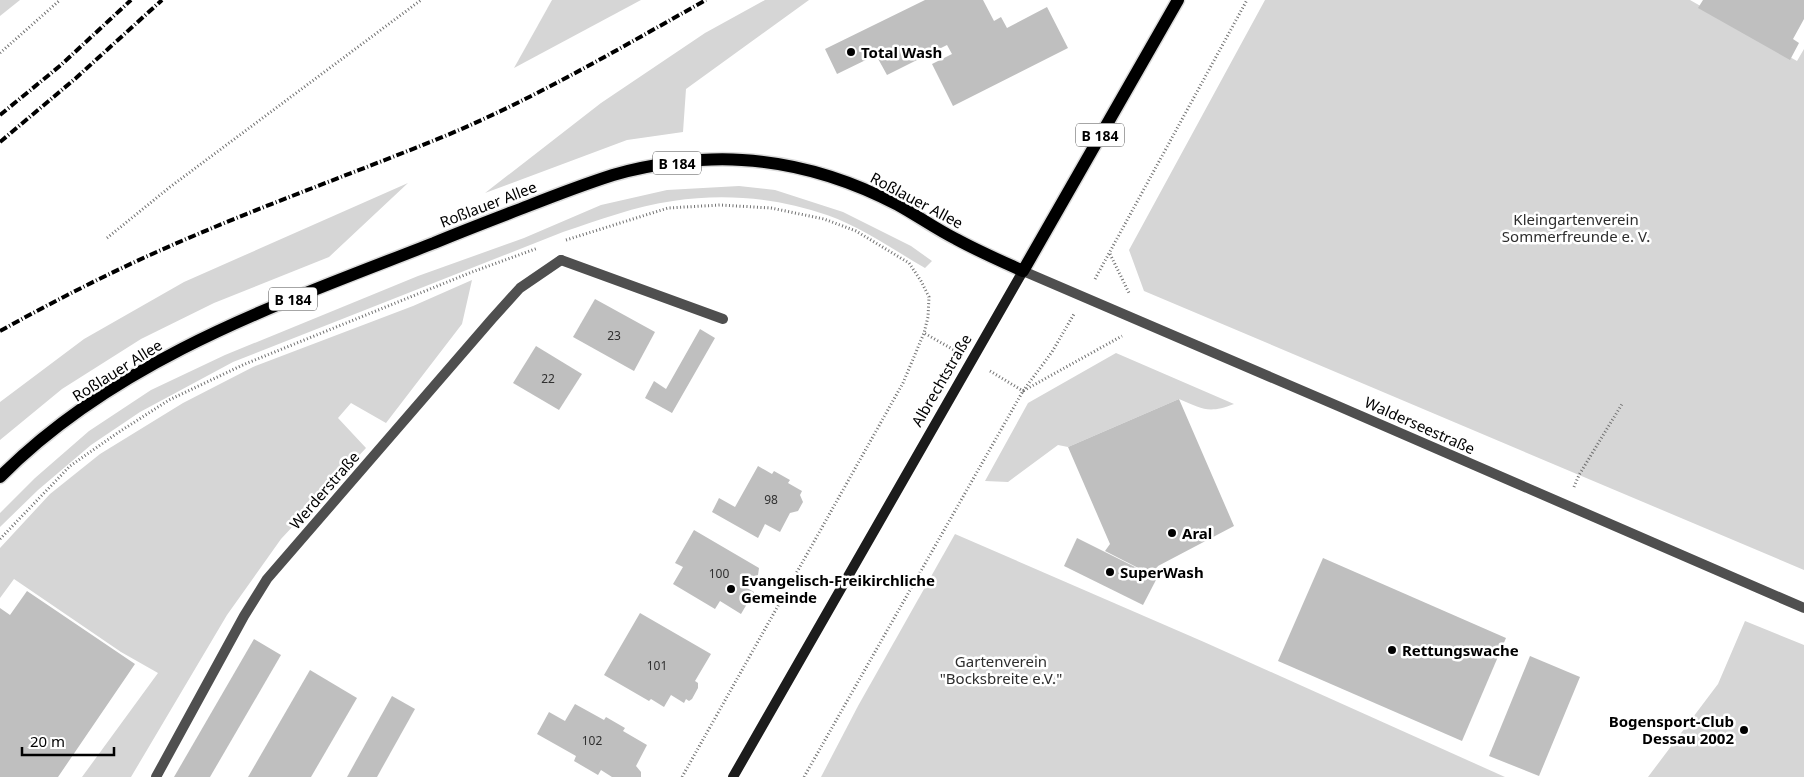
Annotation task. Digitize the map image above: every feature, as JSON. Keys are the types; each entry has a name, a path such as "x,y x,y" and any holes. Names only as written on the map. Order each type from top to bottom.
{"main road":[{"name":"Albrechtstraße","path":"733,777 1178,0"},
{"name":"Roßlauer Allee","path":"0,477 36,444 87,405 145,368 226,327 302,295 552,197 615,174 653,166 693,161 740,159 810,170 868,191 897,205 960,242 1023,271"}],"street":[{"name":"Werderstraße","path":"156,777 244,616 267,579 520,288 561,260 723,320"},
{"name":"Walderseestraße","path":"1023,271 1804,608"}],"path":[{"path":"0,54 60,0"},
{"path":"108,238 170,186 421,0"},
{"path":"804,777 1023,391 1052,352 1110,254 1247,0"},
{"path":"557,242 668,208 720,205 772,208 824,219 856,231 909,263 922,281 930,297 924,333 903,382 682,777"},
{"path":"0,539 70,466 169,400 254,360 538,248"},
{"path":"1023,391 1144,324 1110,254"},
{"path":"924,333 1023,391"},
{"path":"1566,506 1579,475 1622,404"}],"green space":[{"path":"0,0 20,0 0,16"},
{"path":"552,0 641,0 514,68"},
{"path":"765,0 809,0 686,89 683,132 627,140 485,193 601,103 705,33"},
{"name":"Kleingartenverein Sommerfreunde e. V.","path":"1265,0 1690,0 1797,61 1804,49 1804,570 1144,291 1129,250"},
{"path":"408,183 329,257 214,303 141,339 62,389 0,440 0,402 84,339 184,282"},
{"path":"739,186 775,190 843,212 911,246 932,261 925,268 865,232 840,220 808,209 770,201 712,197 659,203 631,210 563,232 233,362 140,412 91,445 38,490 0,527 0,513 35,478 89,431 151,390 225,355 418,276 524,238 601,205 667,190"},
{"path":"472,280 462,324 386,423 351,403 338,418 366,448 281,539 227,615 131,777 82,777 158,673 121,652 14,579 0,598 0,548 50,494 100,454 183,403 253,367 413,306"},
{"path":"1116,353 1234,404 1218,409 1206,409 1179,399 1068,447 1058,445 1008,482 985,481 1028,403"},
{"name":"Gartenverein \"Bocksbreite e.V.\"","path":"955,534 1204,642 1505,777 821,777 858,706"},
{"name":"Bogensport-Club Dessau 2002","path":"1745,621 1804,645 1804,777 1648,777 1718,684"}],"building":[{"path":"925,0 983,0 994,21 1001,17 1007,28 1047,7 1068,48 953,106 932,64 952,54 947,45 887,75 876,55 837,74 825,49"},
{"path":"1703,0 1804,0 1804,19 1793,39 1799,43 1790,60 1698,8"},
{"path":"595,299 655,332 634,371 573,337"},
{"path":"700,329 715,338 672,413 645,398 654,381 666,389"},
{"path":"536,346 582,374 559,410 513,383"},
{"path":"1179,399 1234,526 1158,566 1152,575 1105,551 1110,544 1068,447"},
{"path":"758,466 772,474 774,471 790,480 788,483 802,491 800,495 803,502 798,511 790,513 780,532 765,524 758,538 712,512 719,498 735,507"},
{"path":"694,530 759,568 758,575 754,577 747,588 754,592 741,614 720,601 715,609 673,584 683,567 675,563"},
{"name":"SuperWash","path":"1077,538 1157,578 1143,605 1064,566"},
{"name":"Rettungswache","path":"1323,558 1506,638 1462,741 1278,661"},
{"path":"27,591 135,664 58,777 0,777 0,608 10,615"},
{"path":"640,613 711,654 695,681 698,683 698,688 689,701 686,699 684,703 671,695 664,707 651,699 649,701 604,675"},
{"path":"254,639 281,655 210,777 174,777"},
{"path":"1530,656 1580,677 1539,776 1489,756"},
{"path":"310,670 357,698 311,777 248,777"},
{"path":"392,696 415,709 377,777 347,777"},
{"path":"575,704 604,720 606,717 625,728 623,731 647,745 636,766 641,772 641,777 612,777 601,770 598,775 574,761 576,756 537,734 549,712 565,721"}],"railway":[{"path":"0,115 61,65 131,0"},
{"path":"0,142 76,78 162,0"},
{"path":"0,331 93,282 187,239 479,121 577,72 706,0"}],"place":[{"name":"Total Wash","path":"851,52"},
{"name":"Aral","path":"1172,533"},
{"name":"SuperWash","path":"1110,572"},
{"name":"Evangelisch-Freikirchliche Gemeinde","path":"731,589"},
{"name":"Rettungswache","path":"1392,650"},
{"name":"Bogensport-Club Dessau 2002","path":"1744,730"}]}
